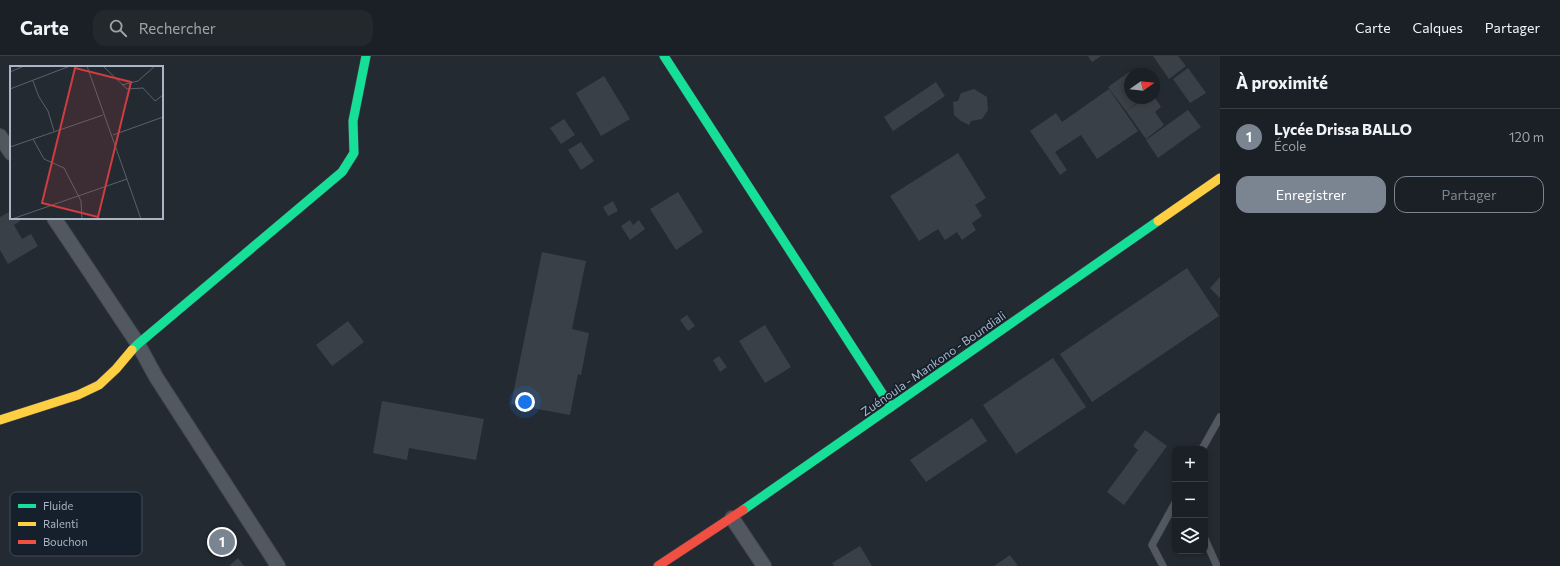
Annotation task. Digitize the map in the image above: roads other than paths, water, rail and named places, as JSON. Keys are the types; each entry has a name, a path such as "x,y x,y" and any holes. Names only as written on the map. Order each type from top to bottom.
{"street":[{"path":"0,420 78,395 99,385 116,369 138,344 342,172 354,153 353,121 366,56"},
{"path":"664,56 891,407"},
{"path":"0,136 10,151"},
{"name":"Zuénoula - Mankono - Boundiali","path":"658,566 732,518 1220,178"},
{"path":"55,219 138,344 156,377 278,566"},
{"path":"732,518 764,566"}],"lane":[{"path":"1204,446 1220,418"},
{"path":"1163,566 1152,545 1172,508"},
{"path":"1208,546 1217,566"}],"place":[{"name":"Lycée Drissa BALLO","path":"222,542"}]}
